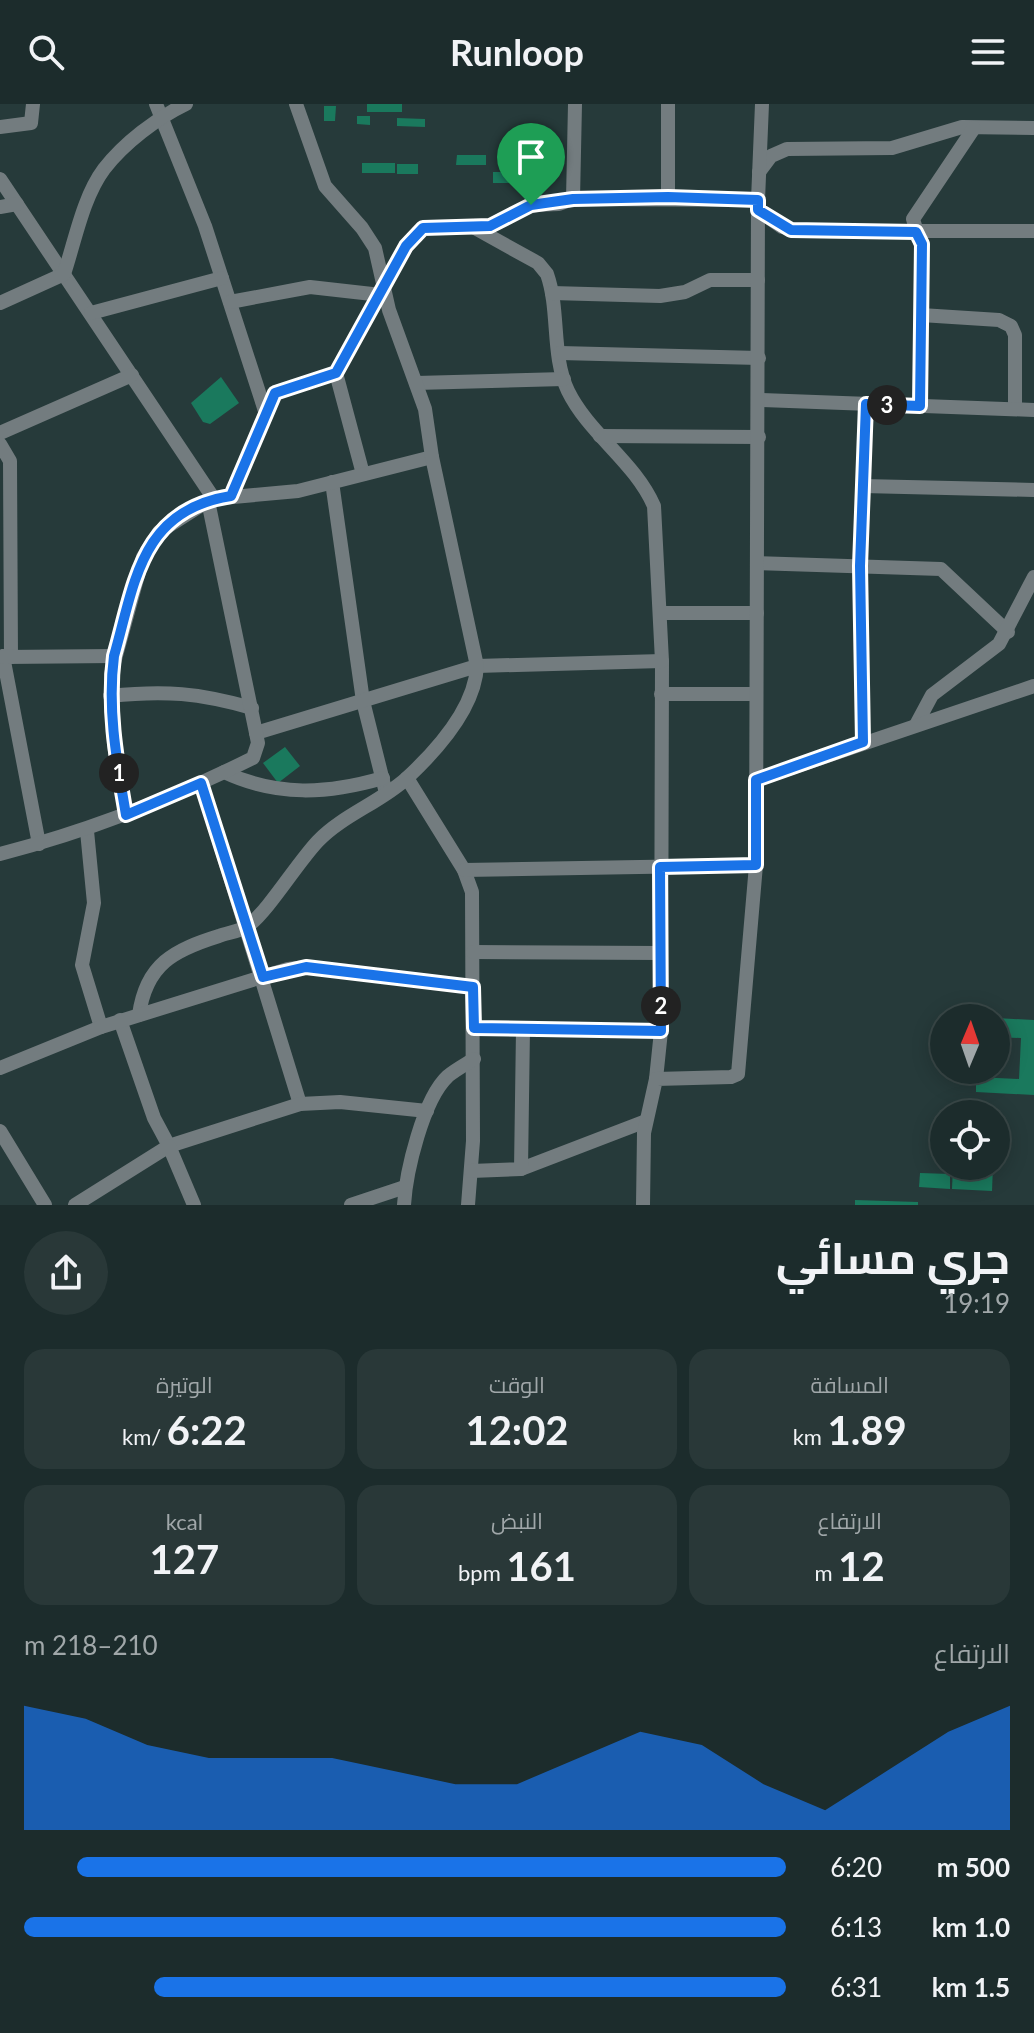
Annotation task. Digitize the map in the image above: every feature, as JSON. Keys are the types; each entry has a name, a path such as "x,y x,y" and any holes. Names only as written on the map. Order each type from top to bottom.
{"street":[{"path":"0,127 31,123 33,104"},
{"path":"0,303 64,274 92,192 105,168 159,110 186,104"},
{"path":"224,772 265,788 291,791 385,786 407,778 471,698 477,666 432,457 429,425 383,291 375,248 325,186 296,104"},
{"path":"573,199 575,104"},
{"path":"668,104 668,197"},
{"path":"656,1079 731,1077 738,1074 756,865 758,205 762,104"},
{"path":"159,110 222,278 266,414"},
{"path":"920,406 922,249 916,232 916,212 974,128"},
{"path":"759,173 771,156 787,149 899,147 947,130 1034,128"},
{"path":"0,179 132,375 211,500 258,743 253,758 201,783 87,831 0,854"},
{"path":"231,496 278,390 336,373 406,246 423,228 490,226 531,205 573,199 668,197 758,205 791,230 1034,231"},
{"path":"0,207 17,204"},
{"path":"473,227 538,263 547,274 564,379 583,415 647,490 654,506 662,661 661,1031 656,1079 646,1121 643,1205"},
{"path":"91,313 222,278"},
{"path":"552,293 660,296 685,292 710,280 758,280"},
{"path":"230,302 310,287 383,291"},
{"path":"921,315 999,320 1011,326 1015,335 1015,409"},
{"path":"560,353 759,358"},
{"path":"336,373 363,474"},
{"path":"0,433 132,375"},
{"path":"416,383 564,379"},
{"path":"759,400 1034,410"},
{"path":"863,742 860,566 866,404"},
{"path":"600,436 759,437"},
{"path":"0,444 10,461 4,656 39,844"},
{"path":"126,815 110,696 114,656 149,543 168,524 211,500 298,491 432,457"},
{"path":"332,482 363,701 385,786"},
{"path":"863,486 1034,490"},
{"path":"757,563 941,569 1008,632"},
{"path":"917,723 932,695 999,644 1008,632 1034,577"},
{"path":"661,613 757,613"},
{"path":"4,656 114,656"},
{"path":"256,733 477,666 662,661"},
{"path":"756,780 917,723 1034,686"},
{"path":"110,696 171,691 206,695 252,708"},
{"path":"661,694 756,694"},
{"path":"407,778 464,870 472,892 474,1059 468,1205"},
{"path":"201,783 300,1104"},
{"path":"139,1015 145,989 169,956 186,946 247,927 315,843 385,786"},
{"path":"87,831 94,903 82,965 101,1027"},
{"path":"464,870 756,865"},
{"path":"473,952 661,953"},
{"path":"0,1068 120,1020 306,967 473,987"},
{"path":"120,1020 154,1118 194,1205"},
{"path":"474,1028 661,1031"},
{"path":"521,1169 523,1029"},
{"path":"404,1205 405,1187 427,1111 447,1077 474,1059"},
{"path":"75,1205 169,1146 300,1104 340,1102 427,1111"},
{"path":"471,1171 521,1169 646,1121"},
{"path":"0,1131 45,1205"},
{"path":"351,1205 405,1187"}],"building":[{"path":"367,104 402,104 402,112 367,112"},
{"path":"324,106 336,106 335,121 324,121"},
{"path":"357,116 370,116 370,125 357,124"},
{"path":"397,118 425,119 425,127 397,126"},
{"path":"457,155 486,155 486,165 456,165"},
{"path":"362,163 395,163 395,173 362,173"},
{"path":"397,164 418,164 418,174 397,174"},
{"path":"493,172 543,172 543,183 493,183"},
{"path":"221,377 239,403 210,424 203,422 191,403"},
{"path":"285,747 300,766 278,783 263,763"},
{"path":"1010,1019 1034,1020 1034,1095 976,1092 976,1084 1010,1084 1010,1079 1019,1079 1021,1038 1010,1038"},
{"path":"920,1173 930,1173 930,1180 950,1180 950,1189 919,1187"},
{"path":"952,1180 992,1180 992,1191 952,1189"},
{"path":"855,1200 918,1202 918,1205 855,1205"}],"route":[{"path":"668,197 758,200 758,210 791,230 916,232 922,244 920,406 866,404 860,566 863,742 756,780 756,865 660,867 661,1031 474,1028 473,987 306,967 263,977 201,783 126,815 114,745 110,696 114,656 149,543 168,524 208,501 231,496 275,393 336,373 368,321 406,246 417,233 429,225 490,226 531,205 559,204 573,199 668,197"}]}
